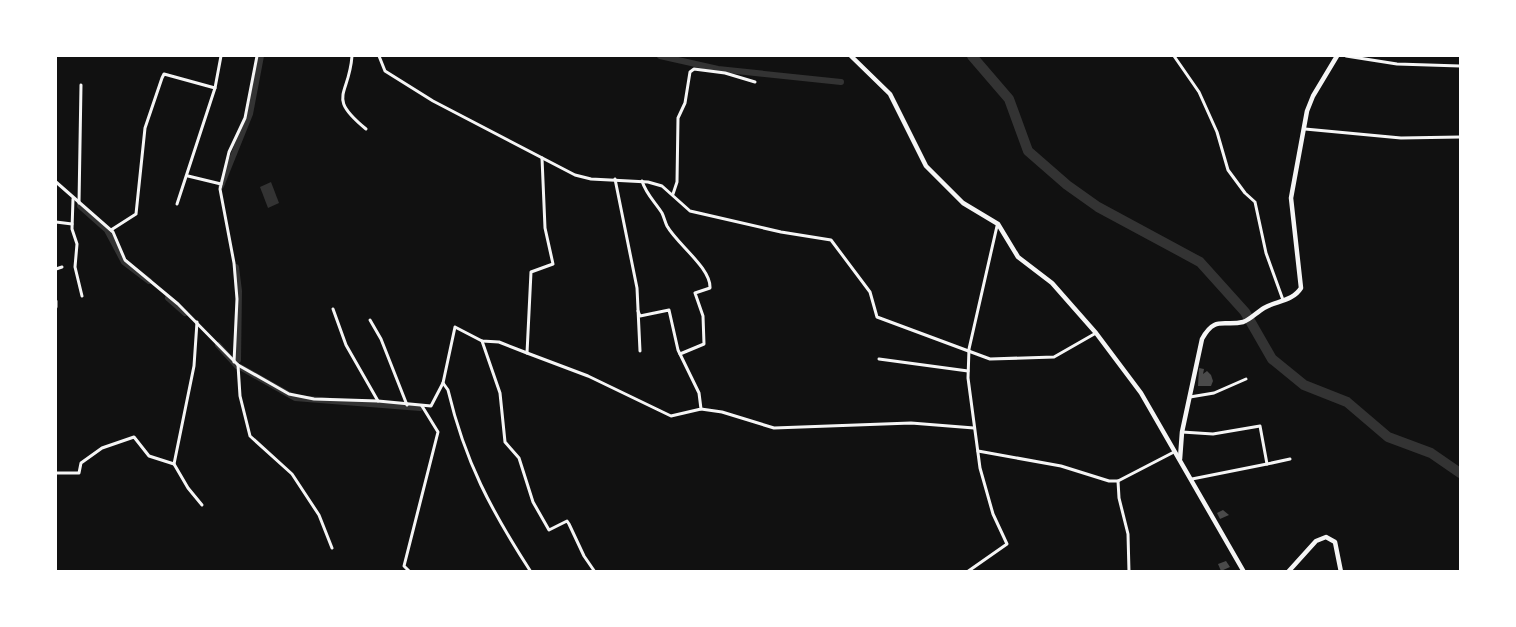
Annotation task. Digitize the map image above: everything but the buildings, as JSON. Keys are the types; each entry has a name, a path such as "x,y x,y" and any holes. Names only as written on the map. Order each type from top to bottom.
{"main road":[{"path":"851,56 890,94 926,166 963,203 998,224 1018,257 1052,283 1096,333 1140,393 1244,572"},
{"path":"1180,459 1182,432 1202,339 1207,330 1223,321 1244,322 1254,314 1294,297 1301,288 1291,198 1313,96 1338,56"},
{"path":"1288,572 1316,541 1326,537 1335,542 1341,572"}],"street":[{"path":"177,204 215,88 221,56"},
{"path":"257,56 245,118 230,152 220,189 234,263 237,299 236,364 240,396 250,436 292,474 319,515 332,548"},
{"path":"352,56 342,98 345,111 366,129"},
{"path":"379,56 385,71 392,77 466,121 575,175 591,179 642,181 662,186 690,211 781,232 831,240 870,292 877,317 969,349 990,359 1054,357 1096,333"},
{"path":"1174,56 1199,92 1217,132 1228,170 1245,193 1256,202 1266,253 1283,300"},
{"path":"1346,56 1397,64 1461,66"},
{"path":"673,194 677,182 678,118 685,103 690,72 694,69 725,73 755,82"},
{"path":"111,230 136,214 145,128 164,75 215,88"},
{"path":"79,204 81,85"},
{"path":"1305,129 1401,138 1461,137"},
{"path":"527,353 531,272 553,264 545,228 542,158"},
{"path":"187,176 221,184"},
{"path":"615,179 633,263 640,351"},
{"path":"642,181 646,193 663,214 667,226 705,274 710,285 710,288 695,293 703,316 704,344 679,354"},
{"path":"56,182 111,230 125,260 197,322 236,364 289,394 314,399 378,401 430,406 442,383 455,327 482,341 499,342 588,376 671,416 701,409 723,412 774,428 911,423 974,428"},
{"path":"74,199 72,224 77,244 75,267 82,296"},
{"path":"56,222 72,224"},
{"path":"967,572 1006,544 986,491 974,428 968,371 969,349 998,224"},
{"path":"56,269 62,267"},
{"path":"56,301 56,307"},
{"path":"333,309 346,345 378,401"},
{"path":"638,311 640,316 669,310 679,354 699,393 701,409"},
{"path":"370,320 381,339 407,405"},
{"path":"197,322 194,366 174,464 188,488 202,505"},
{"path":"482,341 500,393 506,442 519,458 521,472 539,515 549,530 567,521 584,556 595,572"},
{"path":"879,359 968,371"},
{"path":"1190,397 1214,393 1246,379"},
{"path":"442,383 448,390 462,443 480,488 489,507 531,572"},
{"path":"410,572 404,566 438,432 422,406"},
{"path":"1182,432 1213,434 1260,426 1267,464"},
{"path":"56,472 79,472 81,463 102,448 134,437 149,456 174,464"},
{"path":"978,451 1061,466 1109,481 1118,481 1174,452"},
{"path":"1192,479 1290,459"},
{"path":"1118,481 1119,498 1128,534 1129,572"}],"shaded area":[{"path":"271,182 279,203 268,208 260,187"}],"waterway":[{"path":"221,186 250,114 261,56"},
{"path":"660,56 718,69 841,82"},
{"path":"972,56 1009,99 1028,151 1067,185 1098,207 1200,262 1245,312 1272,359 1304,385 1347,402 1388,437 1431,453 1460,473"},
{"path":"80,206 107,230 124,262 149,281"},
{"path":"236,267 239,291 238,360"},
{"path":"168,298 185,313"},
{"path":"218,345 237,366"},
{"path":"240,367 295,398 420,408"}]}
